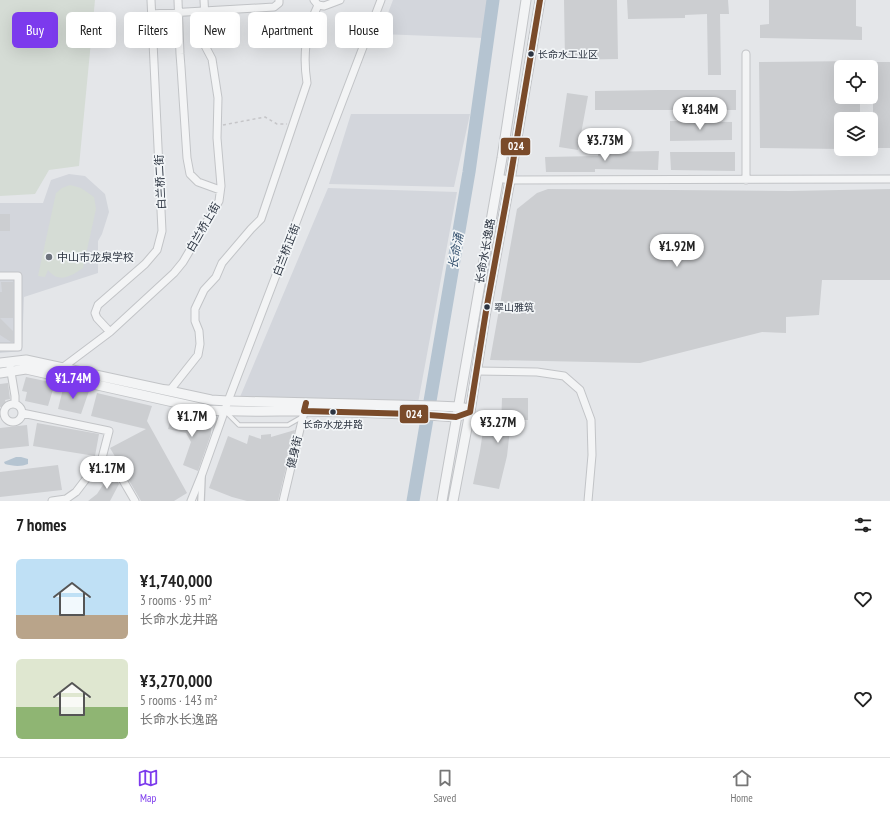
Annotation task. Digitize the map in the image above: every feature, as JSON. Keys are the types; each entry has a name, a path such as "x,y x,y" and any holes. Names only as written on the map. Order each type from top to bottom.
{"street":[{"name":"白兰桥二街","path":"151,0 151,12"},
{"path":"178,0 178,12"},
{"name":"白兰桥上街","path":"60,372 110,332 174,273 183,262 219,201 221,186 217,138 218,98 212,59 203,42 204,0"},
{"path":"182,13 274,7 279,3 279,0"},
{"path":"162,389 171,388 198,355 200,344 199,331 195,321 195,309 204,290 216,277 222,263 260,219 307,84 304,53 316,3 324,6 340,0"},
{"name":"白兰桥正街","path":"191,501 381,0"},
{"name":"长命水长逸路","path":"442,501 502,158 526,0"},
{"name":"长命水长逸路","path":"453,501 470,411 540,0"},
{"name":"白兰桥二街","path":"110,332 97,318 95,313 98,305 145,264 157,250 162,231 153,48"},
{"path":"180,48 186,158 190,174 198,182 220,190"},
{"path":"746,54 746,180"},
{"path":"498,178 510,180 890,180"},
{"path":"0,276 18,276 18,347 0,347"},
{"path":"0,373 26,360 60,372 208,410 415,410 436,406 459,407 470,411"},
{"path":"0,363 11,367"},
{"path":"11,367 15,404"},
{"path":"476,371 537,372 564,376 580,390 590,420 592,455 588,501"},
{"path":"60,372 162,389 211,400 304,410"},
{"path":"15,404 20,408 22,413"},
{"path":"15,404 7,406 3,417 10,421 15,421 20,418 22,413"},
{"name":"健身街","path":"283,501 304,410"},
{"path":"415,410 436,415 456,417 470,411"},
{"path":"22,413 109,431 102,458 76,492 66,499 52,501"},
{"path":"102,458 117,470 135,501"},
{"path":"201,501 202,474"}],"lane":[{"path":"224,411 239,425 288,425 304,410"}],"path":[{"path":"217,126 265,117 277,124 293,123"}],"shaded area":[{"path":"0,0 95,0 94,12 66,12 66,48 90,48 79,166 49,170 35,194 0,196"},
{"path":"393,0 488,0 484,38 393,34 393,12 388,12"},
{"path":"351,114 470,114 454,187 329,184"},
{"name":"中山市龙泉学校","path":"69,174 85,176 105,194 109,212 102,234 98,241 98,273 24,297 22,351 0,353 0,203 43,203 51,180"},
{"path":"70,185 81,188 94,197 96,209 83,268 70,276 61,278 56,277 48,270 45,277 38,276 56,193 62,188"},
{"path":"328,188 457,192 418,403 240,397"}],"water":[{"path":"16,457 28,459 28,464 16,466 5,464 4,462"}],"building":[{"path":"564,0 617,0 618,59 565,60"},
{"path":"627,0 728,0 729,14 720,14 721,75 708,75 707,14 685,15 685,18 628,19"},
{"path":"769,0 856,0 856,26 862,27 862,40 760,38 760,25 769,24"},
{"path":"834,61 834,104 860,104 860,112 834,112 834,149 760,148 759,62"},
{"path":"878,62 890,62 890,148 878,148 878,112 873,112 873,104 878,104"},
{"path":"736,90 736,110 595,110 595,91"},
{"path":"567,93 588,96 578,150 559,147"},
{"path":"670,121 732,122 732,140 670,141"},
{"path":"659,151 658,170 595,169 595,172 546,172 545,157 598,156 598,152"},
{"path":"670,152 735,152 735,171 671,170"},
{"path":"548,189 790,191 890,189 890,280 822,280 819,315 786,317 786,333 762,332 640,363 490,360 517,209 537,193"},
{"path":"0,214 10,214 10,231 0,231"},
{"path":"1,282 13,282 13,318 0,318 0,292 2,292"},
{"path":"0,318 13,331 13,342 0,335"},
{"path":"26,377 55,383 48,406 25,401 27,392 22,391"},
{"path":"8,383 10,399 5,400 7,406 0,407 0,384"},
{"path":"64,385 89,391 81,414 58,409"},
{"path":"97,393 152,406 147,421 187,493 174,501 141,501 110,448 146,429 91,416"},
{"path":"502,398 528,398 528,420 511,420 507,456 499,489 473,484 484,424 501,427"},
{"path":"172,413 204,421 211,429 211,434 198,471 183,465 191,442 186,433 168,429"},
{"path":"37,423 99,434 95,456 33,446"},
{"path":"27,425 29,446 0,449 0,428"},
{"path":"295,430 278,501 247,501 209,488 228,436 247,444 249,435 261,439 261,435 271,434 271,437"},
{"path":"58,465 62,490 0,497 0,472"},
{"path":"110,474 115,477 119,484 110,501 88,501 97,494"}],"waterway":[{"name":"长命涌","path":"413,501 469,172 493,0"}],"transit line":[{"name":"024","path":"306,403 304,411 414,414 456,417 470,412 540,0"}],"place":[{"name":"长命水工业区","path":"531,54"},
{"name":"中山市龙泉学校","path":"49,257"},
{"name":"翠山雅筑","path":"487,307"},
{"name":"长命水龙井路","path":"333,412"}]}
